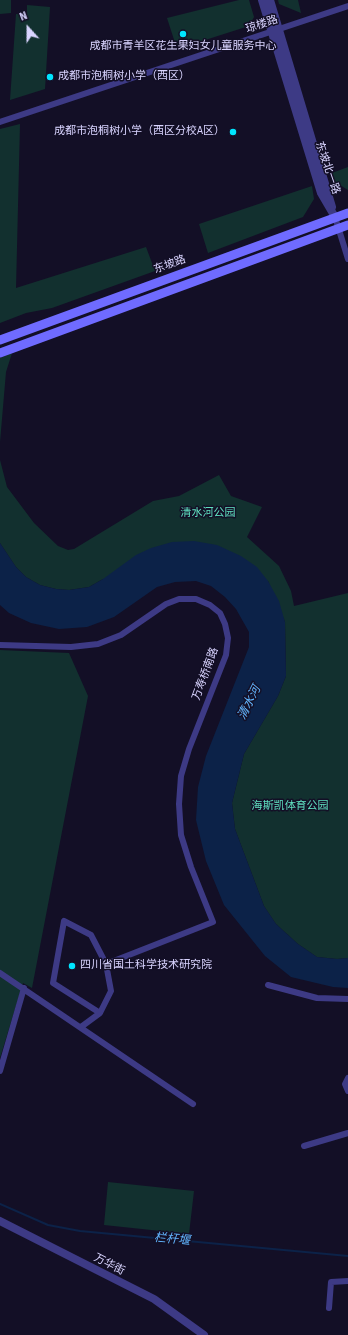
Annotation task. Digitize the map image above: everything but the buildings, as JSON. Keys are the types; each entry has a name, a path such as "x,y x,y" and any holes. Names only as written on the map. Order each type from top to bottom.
{"main road":[{"name":"东坡路","path":"0,340 348,213"},
{"path":"0,352 348,225"}],"street":[{"name":"东坡北一路","path":"262,0 276,32 335,217"},
{"name":"东坡北一路","path":"270,0 276,32"},
{"name":"琼楼路","path":"0,122 276,32 348,6"},
{"path":"335,217 348,259"},
{"name":"万寿桥南路","path":"0,645 71,647 98,644 121,635 166,604 179,600 196,599 210,605 220,613 228,638 226,655 189,749 181,776 179,804 181,835 191,867 213,922 106,964"},
{"path":"81,1027 100,1013 111,991 106,964 91,935 64,921 53,983 100,1013"},
{"path":"0,973 193,1104"},
{"path":"268,986 317,998 348,999"},
{"path":"0,1071 24,988"},
{"path":"348,1078 345,1084 348,1091"},
{"path":"304,1146 348,1133"},
{"name":"万华街","path":"1,1222 154,1299 204,1335"},
{"path":"329,1308 331,1282 348,1281"}],"green space":[{"path":"0,0 11,0 11,13 0,14"},
{"path":"239,0 249,0 254,17 249,26 177,49 167,18"},
{"path":"278,0 298,0 301,13 279,4"},
{"path":"27,5 50,7 45,89 10,100 16,14 27,14"},
{"path":"20,124 16,288 146,247 155,271 52,308 26,313 0,323 0,129"},
{"path":"348,167 348,190 335,182 332,173"},
{"path":"312,186 314,199 303,217 208,253 199,224"},
{"path":"12,353 6,372 0,442 0,358"},
{"name":"海斯凯体育公园","path":"0,460 7,487 34,523 58,546 68,550 74,549 153,501 179,496 219,475 231,496 262,507 247,537 279,566 291,591 294,606 348,593 348,958 337,959 317,957 298,944 276,924 264,906 235,829 232,803 244,754 278,696 286,676 285,622 268,581 103,579 89,587 69,590 56,589 40,585 26,577 16,567 0,543"},
{"path":"0,650 69,653 88,696 32,988 23,983 0,1058"},
{"path":"108,1182 194,1191 189,1234 104,1225"}],"water":[{"name":"清水河","path":"194,541 217,545 241,556 257,567 268,581 279,601 285,622 286,676 278,696 244,754 232,803 235,829 264,906 276,924 298,944 317,957 337,959 348,958 348,988 333,987 291,977 265,956 224,905 206,861 196,820 198,787 206,756 249,647 249,632 236,609 225,597 211,586 196,581 175,582 157,587 114,617 87,627 59,629 31,623 9,613 0,605 0,543 16,567 26,577 40,585 56,589 69,590 89,587 103,579 136,555 151,548 172,542"}],"waterway":[{"name":"栏杆堰","path":"0,1204 48,1225 80,1231 348,1256"}],"place":[{"name":"成都市青羊区花生果妇女儿童服务中心","path":"183,34"},
{"name":"成都市泡桐树小学（西区）","path":"50,77"},
{"name":"成都市泡桐树小学（西区分校A区）","path":"233,132"},
{"name":"四川省国土科学技术研究院","path":"72,966"}],"park label":[{"name":"清水河公园","path":"208,514"}]}
